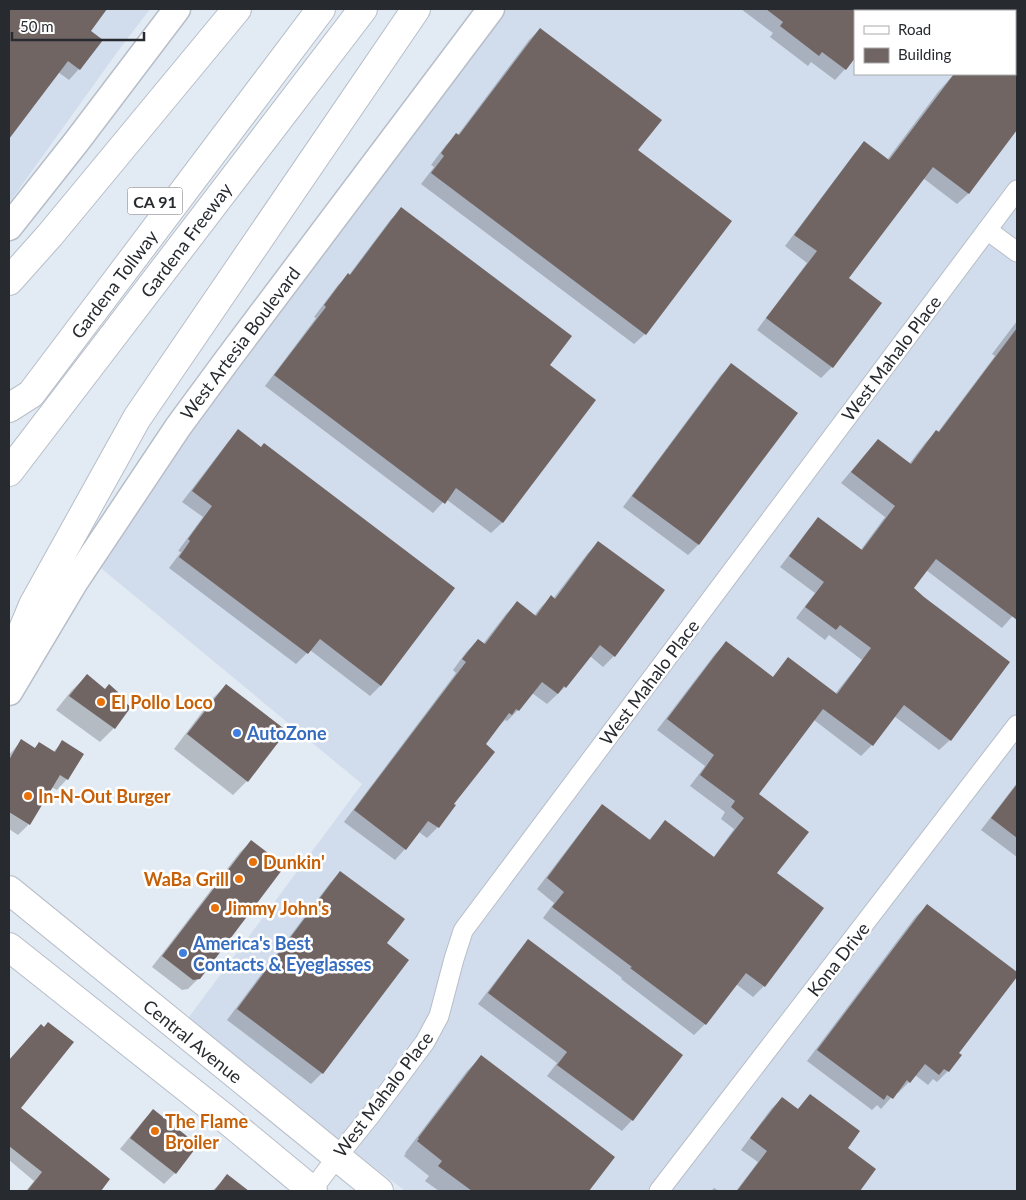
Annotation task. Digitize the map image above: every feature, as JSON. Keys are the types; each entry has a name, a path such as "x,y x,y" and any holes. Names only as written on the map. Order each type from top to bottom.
{"main road":[{"path":"9,227 77,141 176,9"},
{"path":"9,281 50,235 237,9"},
{"name":"CA 91","path":"9,393 86,294 300,9"},
{"name":"Gardena Tollway","path":"9,408 31,394 321,9"},
{"path":"231,181 244,136 341,9"},
{"name":"Gardena Freeway","path":"9,472 363,9"},
{"path":"9,663 33,605 137,418 416,9"},
{"name":"West Artesia Boulevard","path":"9,692 74,582 178,427 491,9"},
{"name":"Central Avenue","path":"9,890 378,1191"},
{"path":"9,947 226,1119 312,1191"},
{"path":"52,981 78,947"}],"street":[{"name":"West Mahalo Place","path":"312,1191 425,1042 439,1016 454,959 465,928 1017,190"},
{"path":"987,230 1017,252"},
{"name":"Kona Drive","path":"659,1191 1017,725"}],"shaded area":[{"path":"9,9 150,9 9,203"},
{"path":"505,9 1017,9 1017,1191 405,1191 186,1021 362,784 96,564 173,446"}],"building":[{"path":"9,9 107,9 91,31 103,40 80,70 68,61 9,139"},
{"path":"766,9 855,9 854,59 846,70 822,52 819,56 780,26 783,22"},
{"path":"540,28 662,120 638,150 732,221 646,335 431,173 444,156 441,153 456,133 459,135"},
{"path":"1017,74 1017,130 969,194 933,167 849,278 882,303 833,368 766,318 817,251 794,235 864,141 889,160 953,75"},
{"path":"401,207 572,336 550,365 596,400 503,523 456,488 445,504 274,375 326,307 324,305 348,273 350,275"},
{"path":"1017,328 1017,620 936,559 914,588 1010,662 951,741 904,705 873,746 823,709 759,794 809,832 777,873 824,908 765,987 746,973 706,1025 552,907 564,892 547,878 602,804 650,840 665,820 714,857 744,818 731,807 735,801 700,775 714,755 667,719 726,641 773,677 788,657 837,694 871,648 840,625 836,630 805,607 824,582 789,556 818,517 862,550 895,506 851,472 878,439 911,464 936,430 939,432"},
{"path":"731,363 798,413 699,545 632,496"},
{"path":"238,429 261,447 264,443 455,588 381,686 320,639 308,654 179,557 190,541 188,539 212,506 192,491"},
{"path":"598,541 665,590 615,657 600,645 566,688 564,686 558,694 542,682 519,711 516,709 512,715 509,713 486,744 495,752 454,804 456,805 439,828 428,821 406,850 354,810 466,662 462,659 478,639 485,644 517,601 536,616 551,595 555,599"},
{"name":"El Pollo Loco","path":"87,674 105,689 109,684 119,693 117,696 131,707 115,729 69,696"},
{"name":"AutoZone","path":"226,684 287,731 248,782 187,734"},
{"name":"In-N-Out Burger","path":"21,739 35,748 39,742 55,752 62,740 84,754 68,780 60,775 30,825 9,812 9,760"},
{"path":"1017,784 1017,838 991,818"},
{"path":"251,840 281,863 282,870 200,979 193,980 162,956"},
{"path":"340,871 405,919 387,943 409,960 323,1074 237,1009"},
{"path":"927,904 1017,972 1017,977 959,1053 962,1055 949,1072 944,1069 939,1075 925,1064 910,1083 907,1080 893,1099 887,1095 884,1100 817,1050"},
{"path":"528,939 683,1055 633,1121 557,1065 567,1052 488,993"},
{"path":"48,1022 74,1042 21,1108 110,1179 101,1191 27,1191 42,1172 9,1146 9,1060 41,1024 44,1027"},
{"path":"481,1055 615,1157 589,1191 472,1191 438,1166 442,1161 417,1141"},
{"path":"810,1094 860,1131 848,1148 876,1169 860,1191 737,1191 767,1151 750,1138 782,1097 798,1109"},
{"path":"153,1109 198,1145 176,1174 130,1138"},
{"path":"227,1174 249,1191 214,1191"}],"place":[{"name":"El Pollo Loco","path":"101,702"},
{"name":"AutoZone","path":"237,733"},
{"name":"In-N-Out Burger","path":"28,796"},
{"name":"Dunkin'","path":"253,862"},
{"name":"WaBa Grill","path":"239,879"},
{"name":"Jimmy John's","path":"215,908"},
{"name":"America's Best Contacts & Eyeglasses","path":"183,953"},
{"name":"The Flame Broiler","path":"155,1131"}]}
